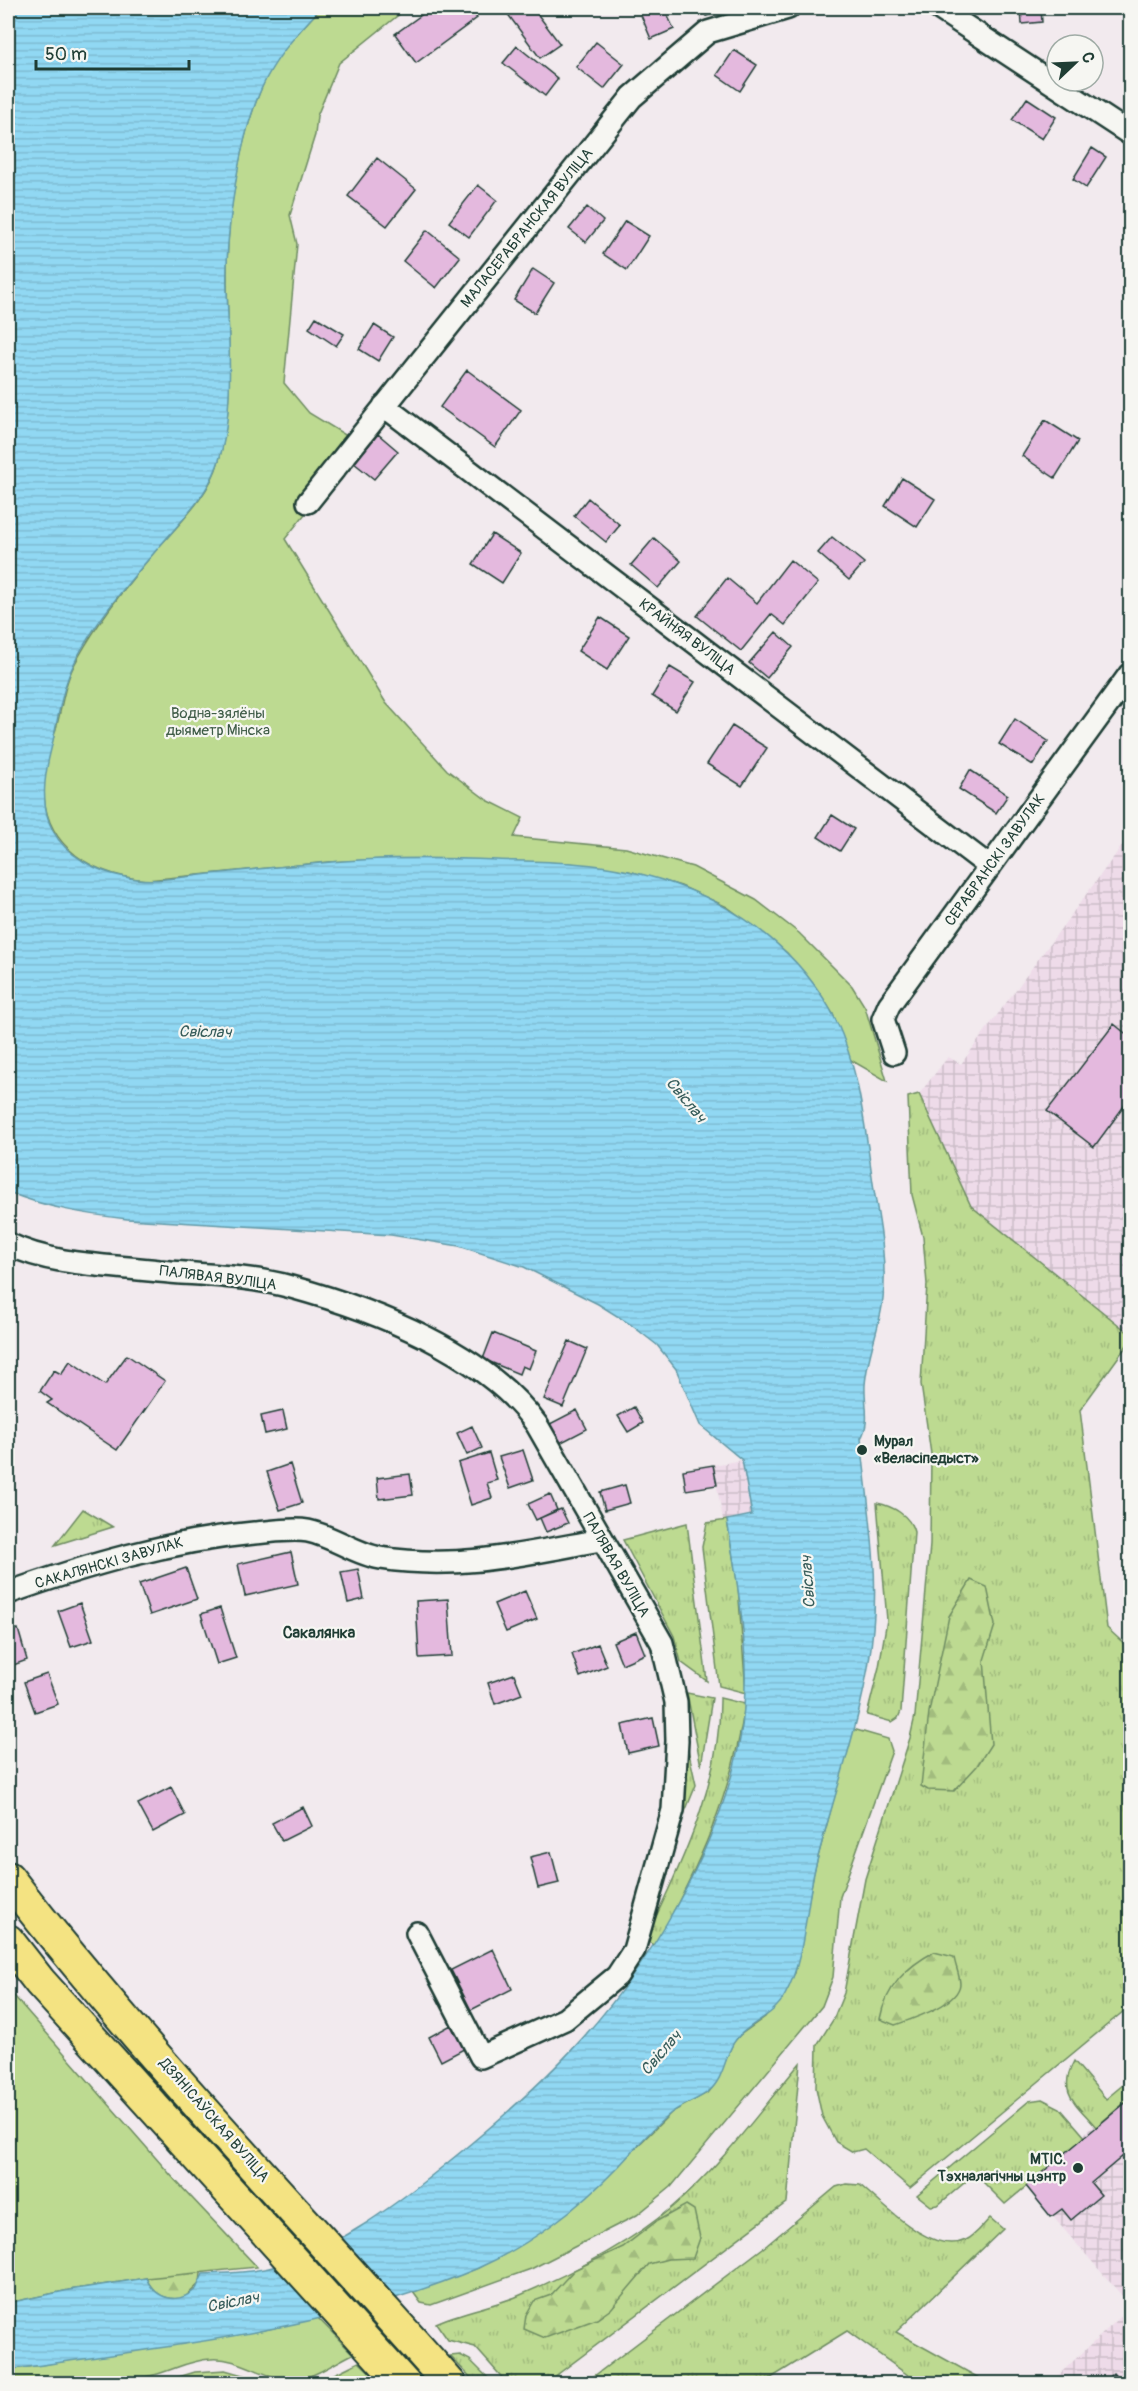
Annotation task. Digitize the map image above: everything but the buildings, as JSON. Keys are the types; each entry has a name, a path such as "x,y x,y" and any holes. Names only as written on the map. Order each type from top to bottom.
{"main road":[{"name":"ДЗЯНІСАЎСКАЯ ВУЛІЦА","path":"8,1878 47,1930 278,2193 450,2384"},
{"path":"8,1941 40,1982 402,2382"}],"street":[{"name":"МАЛАСЕРАБРАНСКАЯ ВУЛІЦА","path":"308,502 632,97 708,32 788,8"},
{"path":"938,8 1131,134"},
{"name":"КРАЙНЯЯ ВУЛІЦА","path":"384,406 990,867"},
{"name":"СЕРАБРАНСКІ ЗАВУЛАК","path":"894,1053 883,1019 889,1005 1131,674"},
{"name":"ПАЛЯВАЯ ВУЛІЦА","path":"8,1244 54,1259 289,1286 386,1320 457,1352 498,1382 522,1404 537,1425 662,1643 676,1702 673,1810 634,1950 617,1976 565,2019 481,2057 417,1933"},
{"name":"САКАЛЯНСКІ ЗАВУЛАК","path":"8,1593 111,1560 189,1541 265,1532 308,1531 378,1557 443,1564 489,1561 601,1540"}],"shaded area":[{"path":"1130,835 1130,1334 971,1206 919,1094 948,1057 961,1064"},
{"path":"742,1460 752,1515 723,1520 713,1465"},
{"path":"1130,2093 1130,2305 1026,2186"},
{"path":"1130,2308 1130,2383 1050,2384 1050,2383"}],"green space":[{"name":"Водна-зялёны дыяметр Мінска","path":"321,8 407,8 339,63 317,116 315,135 290,215 297,244 284,383 309,413 347,436 304,499 309,509 285,539 386,703 447,770 487,800 523,818 514,837 626,848 693,867 756,900 799,933 852,986 865,1007 887,1081 849,1059 833,1014 821,995 787,953 727,907 681,886 629,871 568,863 388,859 329,862 147,880 103,870 84,861 56,834 48,816 44,795 45,770 70,674 94,631 122,592 200,499 208,487 219,460 229,390 227,273 229,226 242,149 256,101 270,70 290,42"},
{"path":"919,1094 971,1206 1130,1334 1130,1341 1080,1410 1107,1628 1130,1649 1130,2006 910,2188 864,2149 853,2152 836,2142 822,2116 816,2088 817,2045 833,2020 844,1993 865,1879 915,1716 930,1545 931,1454 921,1384 927,1284 923,1237 912,1195 908,1097"},
{"path":"877,1503 900,1512 909,1521 914,1532 901,1711 898,1718 892,1722 867,1715 879,1667 887,1620"},
{"path":"83,1509 113,1527 55,1545"},
{"path":"727,1520 738,1586 746,1693 719,1686 702,1547 707,1523"},
{"path":"687,1523 707,1681 681,1662 674,1636 623,1540"},
{"path":"971,1580 987,1587 995,1625 984,1660 991,1744 977,1766 954,1791 928,1790 921,1786 929,1712 949,1616"},
{"path":"687,1693 712,1698 701,1766"},
{"path":"720,1698 745,1704 732,1768 712,1829 686,1888 655,1946 645,1940 685,1853 706,1792 719,1730"},
{"path":"853,1729 888,1739 892,1751 840,1897 833,1977 822,2006 671,2187 637,2215 531,2269 431,2305 421,2303 413,2292 478,2268 529,2239 592,2191 672,2112 709,2092 715,2084 733,2043 765,2017 795,1973 814,1871"},
{"path":"684,1731 696,1785 671,1846"},
{"path":"934,1952 954,1957 960,1981 957,1992 943,2005 895,2025 880,2019 887,1997 899,1979 915,1964"},
{"path":"8,1989 175,2180 257,2267 146,2278 69,2290 8,2303"},
{"path":"1074,2061 1106,2099 1130,2079 1130,2098 1096,2127 1076,2104 1068,2090 1067,2081"},
{"path":"800,2063 787,2202 546,2383 507,2383 475,2347 448,2340 436,2323 508,2300 559,2278 618,2246 655,2221 707,2174"},
{"path":"1042,2099 1060,2108 1085,2137 1005,2204 975,2174 938,2205 931,2206 917,2195 1029,2101"},
{"path":"846,2184 860,2185 910,2226 939,2241 953,2243 966,2240 990,2218 1003,2229 896,2332 988,2383 919,2383 847,2331 763,2383 585,2383 767,2245 836,2187"},
{"path":"686,2205 694,2210 700,2238 693,2258 668,2259 649,2264 611,2309 597,2319 545,2338 524,2329 526,2315 534,2301 551,2295 574,2270 623,2247 657,2221"},
{"path":"202,2264 200,2283 184,2298 172,2299 161,2296 146,2278"},
{"path":"318,2318 353,2354 320,2372 299,2379 277,2378 234,2362 211,2359 189,2363 136,2379 81,2384 8,2384 8,2370 264,2330"},
{"path":"460,2355 470,2360 493,2383 476,2383 450,2356"},
{"path":"359,2362 381,2383 316,2383"},
{"path":"225,2370 271,2383 159,2383 195,2372"}],"water":[{"name":"Свіслач","path":"8,8 321,8 285,49 267,77 257,99 242,152 228,240 229,403 223,447 217,466 198,501 104,614 73,665 65,689 47,766 45,788 46,810 53,831 59,840 74,855 94,867 115,875 143,880 333,862 450,858 595,865 659,879 717,903 769,937 792,958 830,1009 840,1030 860,1097 881,1230 884,1285 881,1310 866,1374 866,1426 861,1438 872,1533 874,1581 873,1629 864,1691 814,1873 801,1951 792,1981 781,2002 735,2040 715,2085 705,2094 664,2119 604,2181 571,2211 515,2249 476,2269 363,2308 304,2322 186,2344 8,2370 8,2303 69,2290 146,2278 161,2295 168,2298 182,2297 196,2289 203,2274 261,2270 315,2252 382,2213 441,2168 516,2105 581,2040 611,2005 664,1928 696,1867 726,1795 740,1739 745,1685 743,1630 727,1520 752,1515 742,1460 700,1425 676,1369 657,1345 630,1324 598,1304 524,1267 459,1246 391,1235 127,1219 66,1210 8,1192"}],"place":[{"name":"Мурал «Веласіпедыст»","path":"862,1450"},
{"name":"МТІС. Тэхналагічны цэнтр","path":"1078,2168"}],"district":[{"name":"Сакалянка","path":"319,1633"}]}
